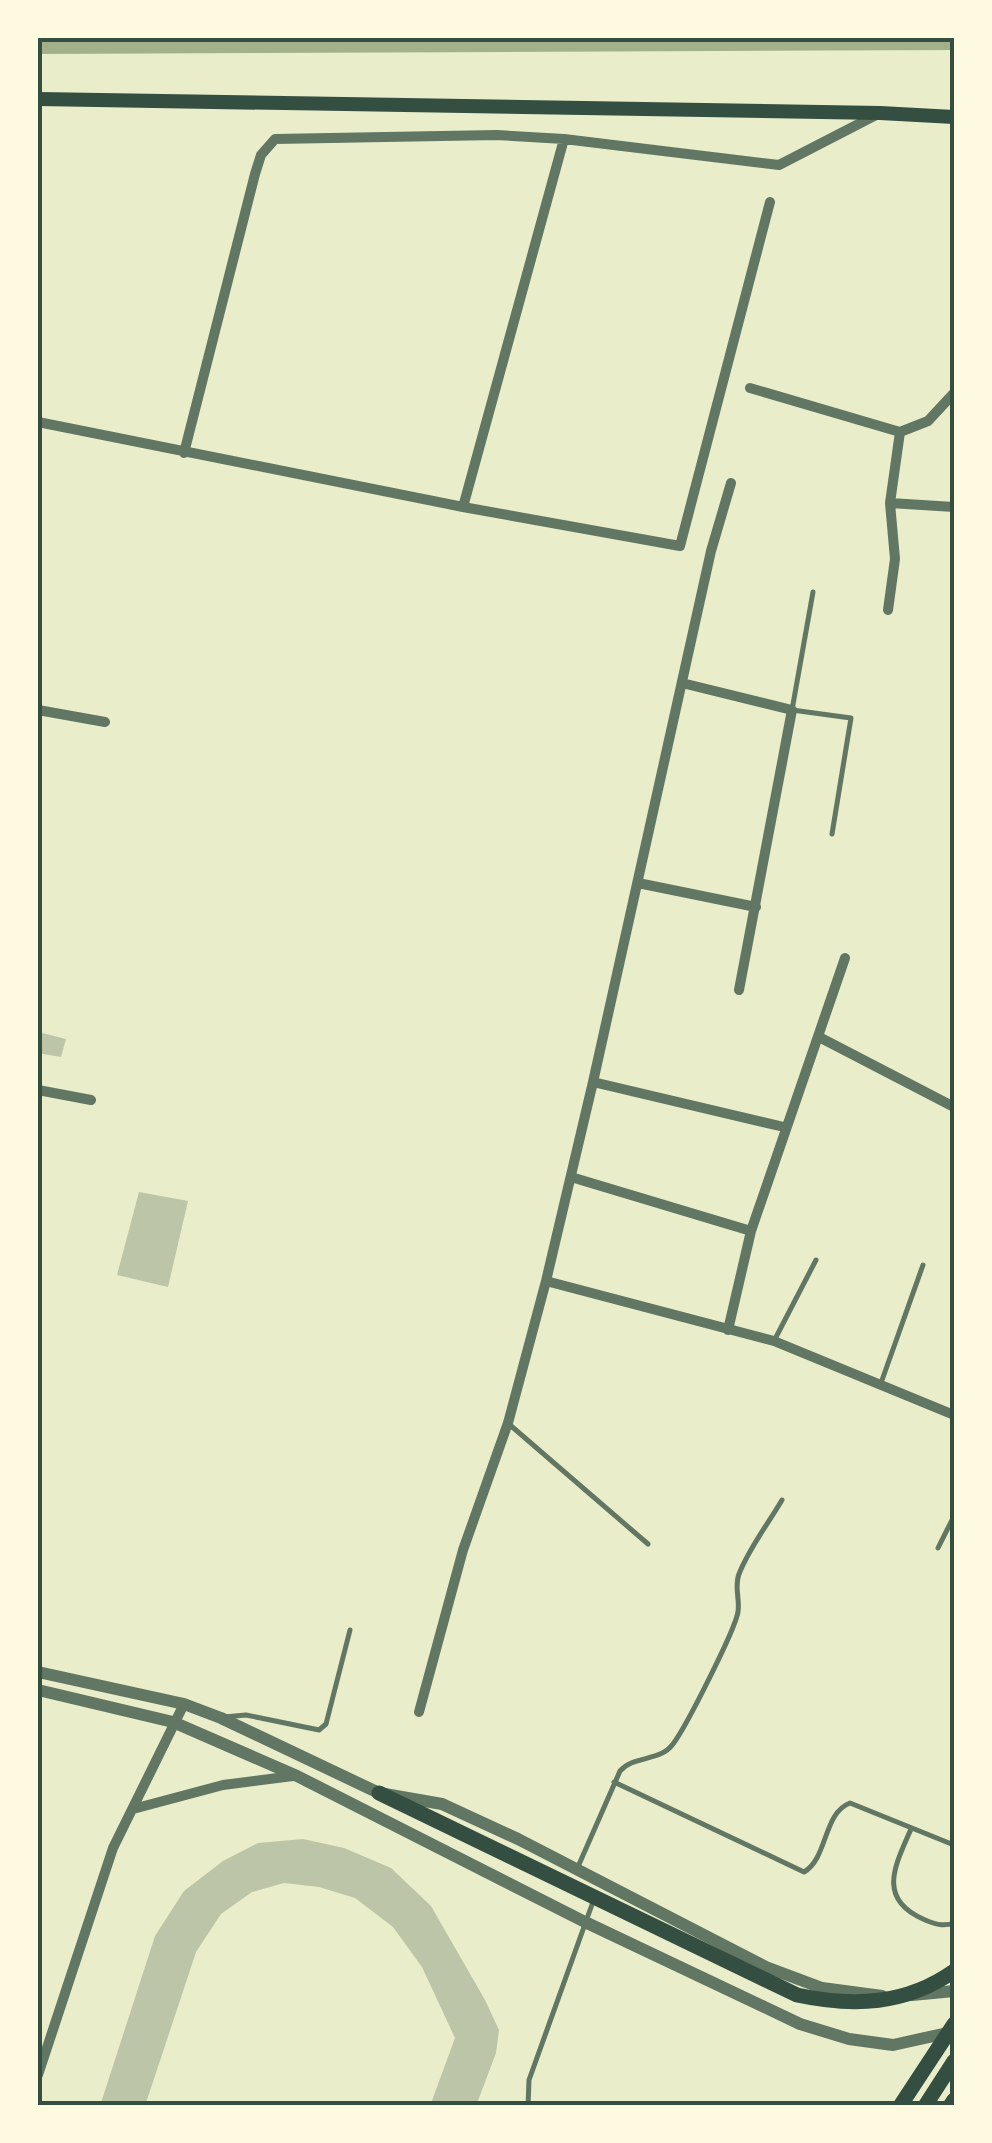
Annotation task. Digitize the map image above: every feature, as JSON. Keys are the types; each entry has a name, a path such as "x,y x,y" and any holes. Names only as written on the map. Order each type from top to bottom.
{"main road":[{"path":"38,99 954,117"},
{"path":"379,1793 797,1995 858,2004 886,2000 938,1983 954,1970"},
{"path":"900,2106 954,2032"},
{"path":"909,2106 954,2032"},
{"path":"925,2106 954,2061"}],"street":[{"path":"184,453 255,174 266,146 275,140 497,135 564,139 779,165 880,113"},
{"path":"463,507 564,139"},
{"path":"38,422 680,546 770,202"},
{"path":"750,388 900,432 928,421 954,393"},
{"path":"888,610 895,559 890,503 900,432"},
{"path":"419,1712 463,1550 508,1422 546,1281 711,551 731,482"},
{"path":"890,503 954,507"},
{"path":"682,684 792,710 739,990"},
{"path":"38,710 104,722"},
{"path":"638,883 756,907"},
{"path":"728,1330 751,1232 845,958"},
{"path":"819,1037 954,1107"},
{"path":"593,1082 784,1128"},
{"path":"38,1090 92,1100"},
{"path":"571,1177 751,1232"},
{"path":"546,1281 774,1341 954,1414"},
{"path":"38,1672 184,1704 379,1793 442,1804 766,1967 822,1988 886,1996 954,1992"},
{"path":"38,1690 174,1722 297,1776 585,1922 800,2024 849,2039 894,2045 954,2032"},
{"path":"38,2075 113,1848 184,1704"},
{"path":"133,1808 223,1784 297,1776"}],"lane":[{"path":"813,592 792,710 851,718 832,834"},
{"path":"774,1341 816,1260"},
{"path":"881,1383 923,1265"},
{"path":"508,1422 648,1544"},
{"path":"578,1870 614,1782 627,1763 659,1756 677,1739 735,1622 735,1586 742,1566 782,1500"},
{"path":"938,1548 954,1516"},
{"path":"221,1718 246,1715 319,1730 328,1717 350,1630"},
{"path":"614,1782 804,1872 813,1865 842,1806 850,1804 954,1845"},
{"path":"912,1829 893,1871 895,1892 914,1915 946,1926 954,1922"},
{"path":"528,2106 529,2080 600,1882"}],"shaded area":[{"path":"38,38 954,38 954,50 38,54"}],"building":[{"path":"38,1032 66,1039 61,1057 38,1053"},
{"path":"139,1192 188,1201 168,1287 117,1275"},
{"path":"303,1839 344,1848 391,1868 431,1906 499,2030 496,2053 476,2106 430,2106 455,2038 422,1967 393,1927 355,1898 319,1887 284,1883 252,1892 221,1914 196,1952 145,2106 100,2106 155,1936 184,1891 223,1861 258,1843"}]}
